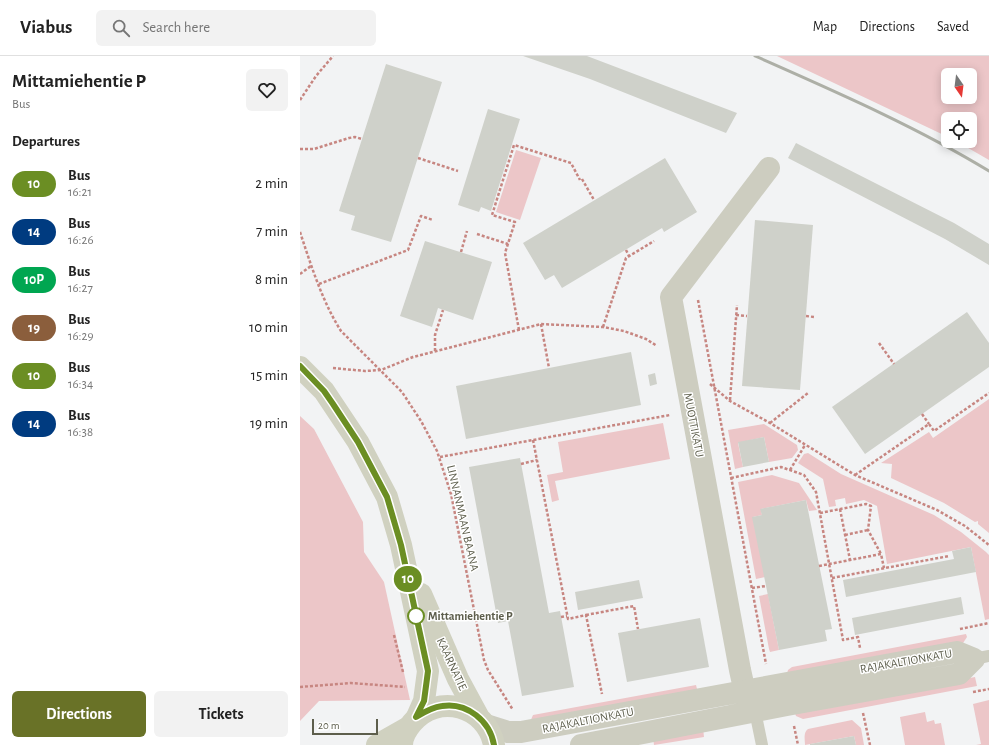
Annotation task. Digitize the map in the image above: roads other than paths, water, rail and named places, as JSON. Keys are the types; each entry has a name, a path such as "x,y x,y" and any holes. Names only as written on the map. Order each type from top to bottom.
{"street":[{"name":"MUOTTIKATU","path":"752,712 744,690 671,297 769,168"},
{"name":"KAARNATIE","path":"300,366 324,391 358,442 387,497 401,545 428,671 424,701 409,730"},
{"name":"KAARNATIE","path":"401,545 458,679 493,737 494,745"},
{"name":"RAJAKALTIONKATU","path":"482,720 508,732 521,732 957,652 982,657"},
{"name":"RAJAKALTIONKATU","path":"581,745 960,674 982,657"},
{"path":"377,745 409,730 428,710 442,706 455,706 467,709 482,720"}],"lane":[{"path":"752,712 762,745"}],"railway":[{"path":"755,56 903,124 989,171"}],"place":[{"name":"Mittamiehentie P","path":"416,616"}]}
